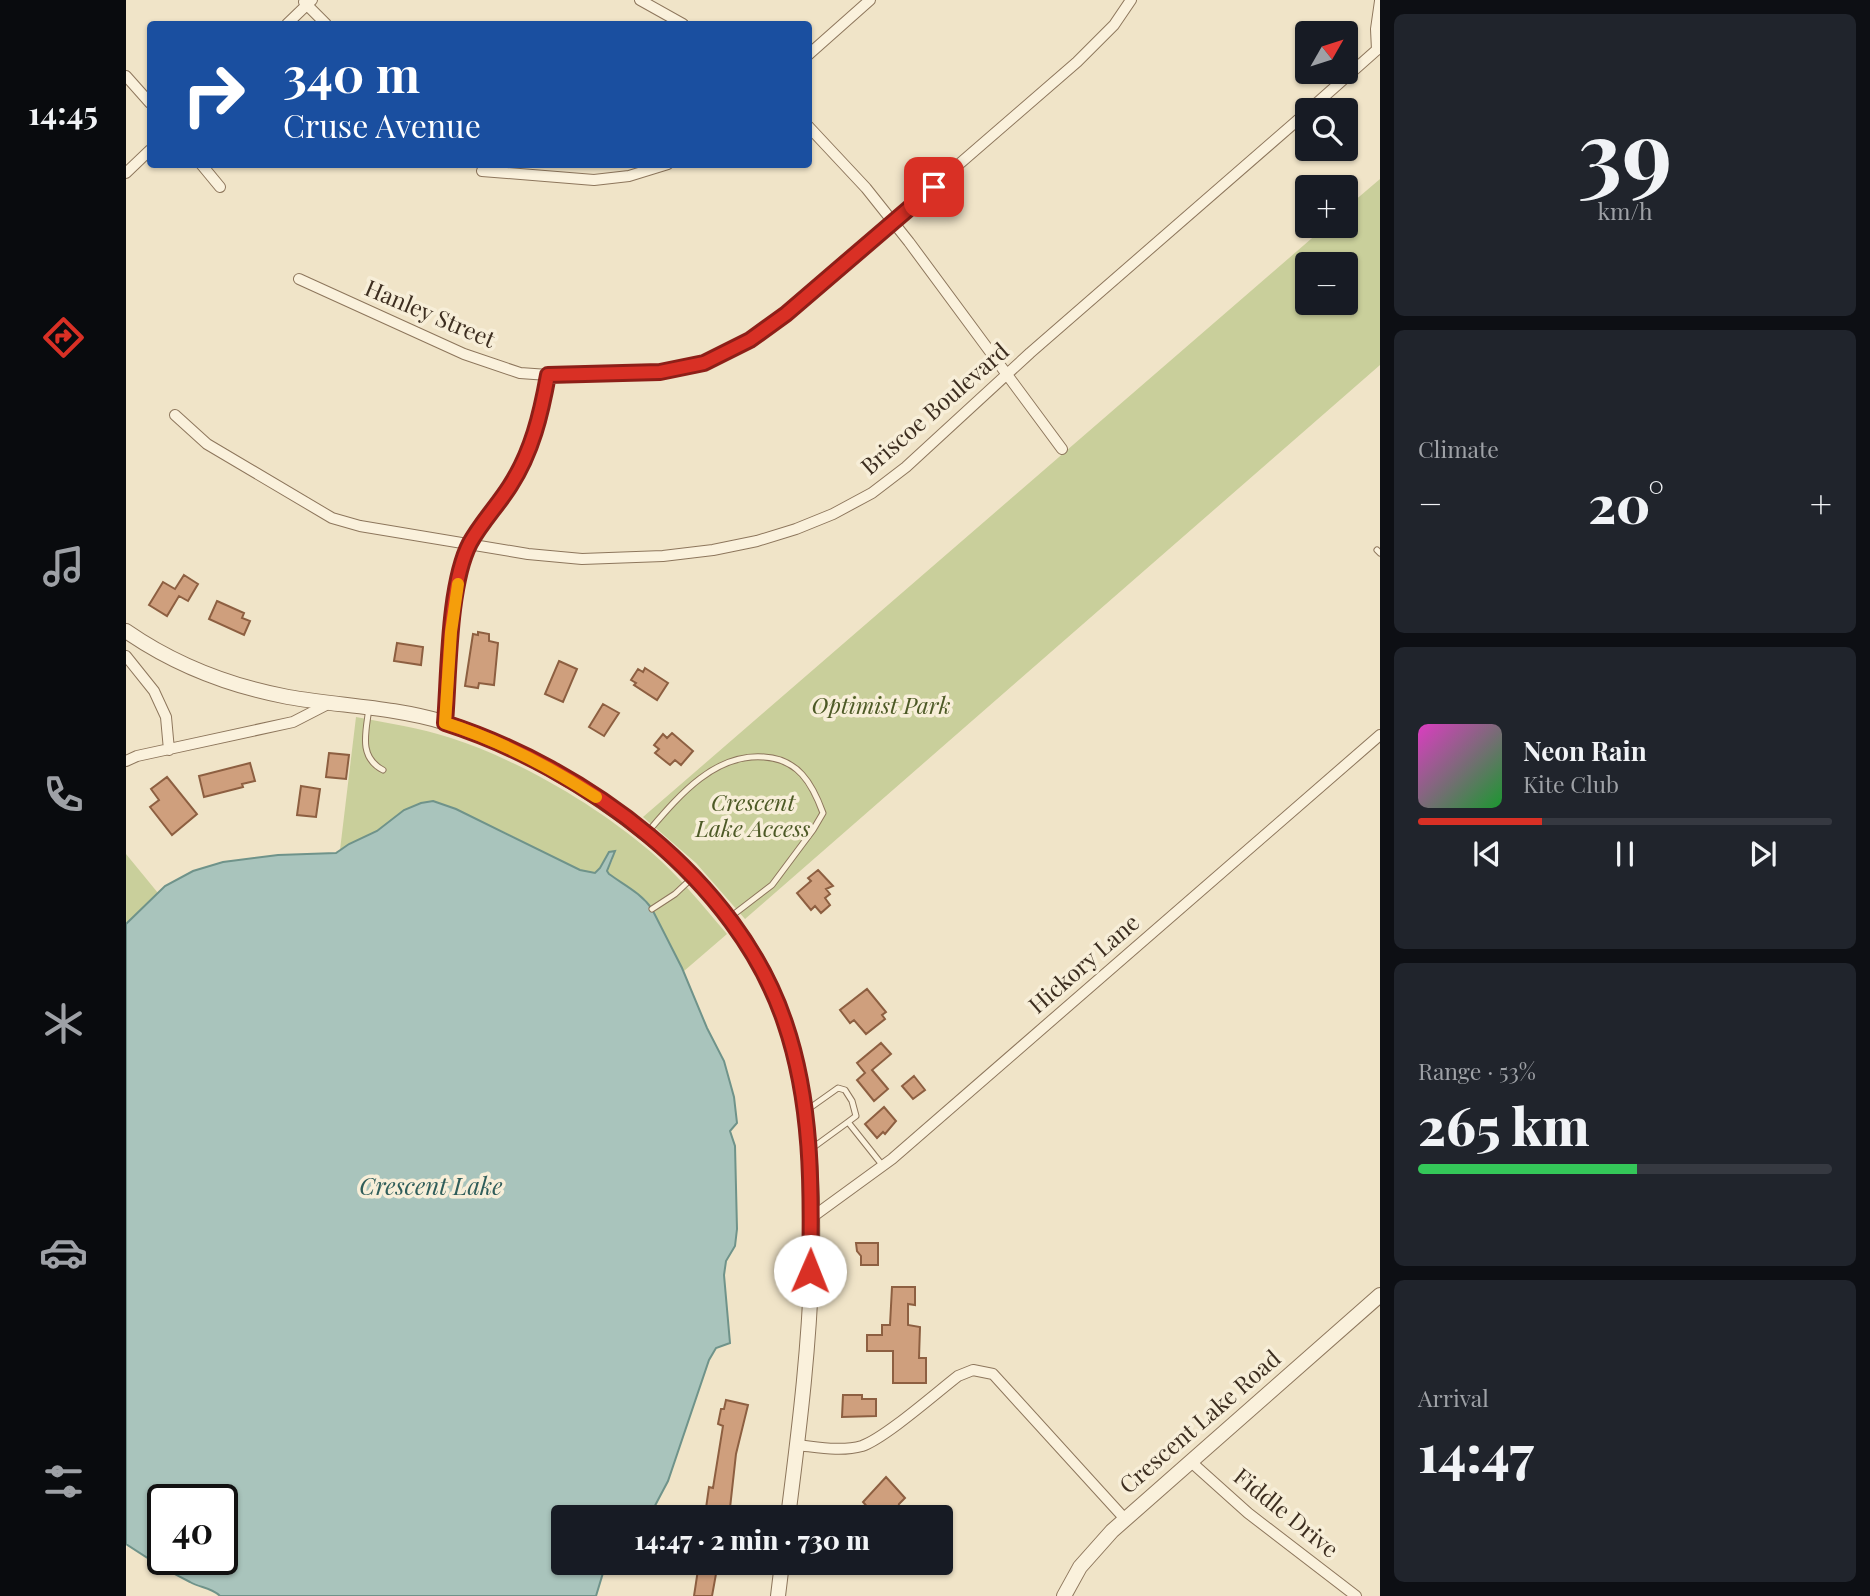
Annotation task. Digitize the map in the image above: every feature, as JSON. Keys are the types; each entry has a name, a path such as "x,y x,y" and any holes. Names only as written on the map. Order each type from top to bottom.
{"street":[{"path":"640,0 678,21"},
{"path":"812,51 870,0"},
{"name":"Hanley Street","path":"299,279 464,354 520,373 548,375 660,372 704,363 750,340 786,314 1077,62 1114,25 1131,0"},
{"path":"1378,49 1376,29 1380,1"},
{"path":"290,21 307,2 323,21"},
{"name":"Briscoe Boulevard","path":"1323,98 1378,49"},
{"path":"126,76 147,100"},
{"name":"Briscoe Boulevard","path":"175,415 207,444 332,518 360,526 398,534 582,559 713,550 757,541 833,514 872,493 906,467 1008,373 1295,122"},
{"path":"812,130 866,188 893,222 1062,449"},
{"path":"126,173 147,153"},
{"path":"204,168 220,187"},
{"path":"482,171 594,180 629,176 655,168"},
{"path":"445,723 451,632 460,573 470,544 512,484 527,455 537,430 548,375"},
{"path":"126,631 159,652 209,676 266,692 445,723 543,765 598,799 646,834 693,877 728,919 759,964 777,1001 793,1052 804,1112 811,1218 808,1315 790,1505"},
{"path":"126,656 154,691 166,717 169,750"},
{"path":"126,761 293,722 330,703"},
{"name":"Hickory Lane","path":"811,1218 883,1166 1380,735"},
{"name":"Crescent Lake Road","path":"1064,1596 1088,1556 1125,1519 1380,1295"},
{"path":"797,1445 836,1448 862,1446 958,1377 973,1370 993,1374 1125,1519"},
{"name":"Fiddle Drive","path":"1190,1461 1248,1513 1356,1596"},
{"path":"778,1596 781,1575"}],"lane":[{"path":"369,708 365,750 372,763 383,770"},
{"path":"646,834 696,780 727,761 748,755 779,758 800,771 816,793 823,813 772,885 728,919"},
{"path":"652,909 675,894 693,877"},
{"path":"804,1112 838,1088 845,1090 852,1101 856,1116 808,1151"},
{"path":"848,1122 883,1166"}],"green space":[{"name":"Optimist Park","path":"1380,179 1380,365 745,919 696,863 643,817 1295,253 1295,315 1358,315 1358,252 1296,252 1312,238 1358,238 1358,198"},
{"path":"356,717 451,738 503,758 556,786 606,817 651,852 681,881 727,934 684,971 646,900 607,871 613,859 609,852 595,873 580,870 504,832 433,801 409,809 340,850"},
{"path":"126,854 158,893 126,924"}],"water":[{"name":"Crescent Lake","path":"433,801 456,809 580,870 595,873 609,852 615,851 607,871 638,894 652,909 724,1061 734,1097 737,1123 730,1131 735,1146 737,1229 735,1246 726,1261 724,1275 730,1343 716,1348 709,1360 668,1481 655,1505 551,1505 551,1575 602,1575 596,1596 220,1596 178,1575 238,1575 238,1484 147,1484 147,1557 126,1544 126,924 165,886 193,871 223,862 278,855 336,853 377,831 404,810"}],"building":[{"path":"184,575 198,584 188,601 179,596 167,616 149,605 163,582 175,589"},
{"path":"217,601 244,613 242,618 250,621 244,635 209,619"},
{"path":"478,632 489,634 489,641 498,643 494,685 479,683 478,688 465,686 473,634 478,635"},
{"path":"397,643 423,647 421,665 394,661"},
{"path":"559,661 577,669 563,702 545,694"},
{"path":"645,668 668,683 657,700 634,685 636,683 631,680 638,669 643,672"},
{"path":"603,704 619,713 604,736 589,727"},
{"path":"672,733 693,751 681,765 675,760 670,765 655,753 659,749 654,745 663,734 667,738"},
{"path":"329,753 349,755 346,779 326,777"},
{"path":"250,763 255,781 242,784 243,787 204,797 199,776"},
{"path":"167,777 197,814 172,835 150,807 159,800 151,789"},
{"path":"301,786 320,789 316,817 297,815"},
{"path":"818,870 833,886 826,889 830,894 825,898 830,905 821,913 815,906 811,910 797,893 811,881 808,878"},
{"path":"867,989 886,1012 882,1015 885,1019 866,1034 854,1020 850,1023 840,1010"},
{"path":"881,1043 891,1054 872,1070 888,1089 874,1101 857,1080 865,1073 857,1063"},
{"path":"914,1076 925,1090 913,1099 902,1086"},
{"path":"884,1107 896,1121 885,1134 883,1132 877,1138 865,1124"},
{"path":"856,1243 878,1243 878,1265 861,1265"},
{"path":"892,1287 915,1287 915,1305 908,1304 908,1325 920,1327 919,1358 926,1358 926,1383 893,1383 893,1351 867,1351 867,1335 882,1335 882,1325 890,1325"},
{"path":"843,1395 862,1395 862,1399 876,1399 876,1416 842,1417"},
{"path":"726,1400 748,1405 736,1454 730,1505 706,1505 709,1487 713,1488 723,1426 718,1424 721,1409 724,1409"},
{"path":"886,1477 905,1498 899,1505 866,1505 863,1502"},
{"path":"697,1575 716,1575 712,1596 694,1596"}],"slow traffic":[{"path":"458,584 451,632 445,723 527,757 596,797"}],"route":[{"path":"810,1271 810,1176 802,1093 785,1023 768,979 740,934 705,891 681,865 634,824 543,765 511,749 445,723 451,632 460,573 470,544 512,484 527,455 537,430 548,375 660,372 704,363 750,340 786,314 934,187"}],"park label":[{"name":"Crescent Lake Access","path":"753,816"}]}
